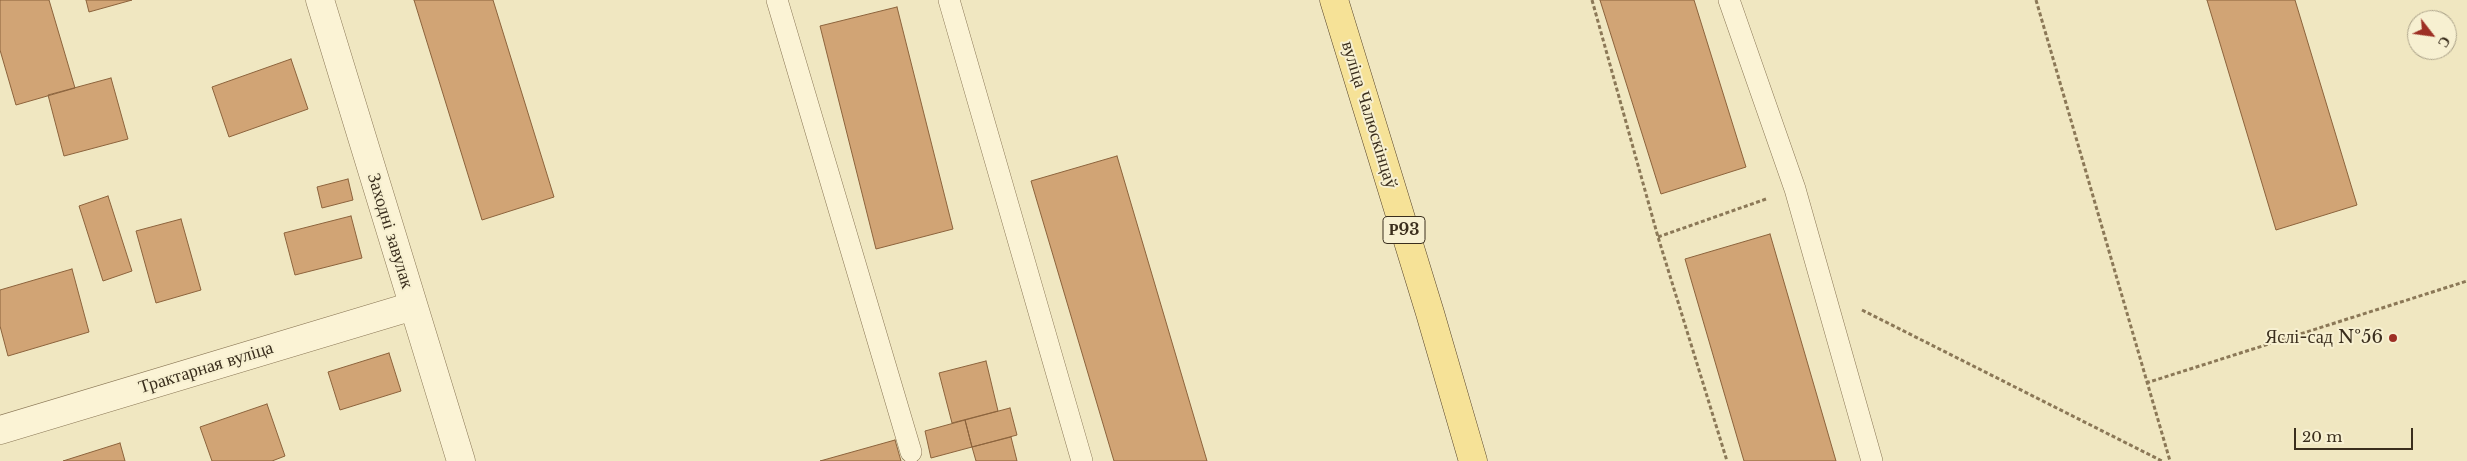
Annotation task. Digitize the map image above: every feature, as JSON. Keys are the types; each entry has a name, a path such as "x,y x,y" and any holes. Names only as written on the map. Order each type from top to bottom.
{"main road":[{"name":"вуліца Чалюскінцаў","path":"1334,0 1430,314 1472,461"}],"street":[{"name":"Заходні завулак","path":"320,0 461,461"},
{"name":"Трактарная вуліца","path":"0,430 413,306"}],"lane":[{"path":"777,0 911,452"},
{"path":"950,0 1082,461"},
{"path":"1729,0 1795,189 1872,461"}],"path":[{"path":"1592,0 1658,237 1727,461"},
{"path":"2036,0 2170,461"},
{"path":"1658,237 1795,189"},
{"path":"2146,383 2467,281"},
{"path":"1824,291 2162,461"}],"building":[{"path":"0,0 49,0 75,88 16,105 0,50"},
{"path":"86,0 132,0 89,12"},
{"path":"414,0 493,0 554,197 482,220"},
{"path":"1600,0 1694,0 1746,167 1661,194"},
{"path":"2207,0 2295,0 2357,205 2276,230"},
{"path":"897,7 953,229 876,249 820,26"},
{"path":"291,59 308,109 229,137 212,87"},
{"path":"111,78 128,139 64,156 48,95"},
{"path":"1117,156 1207,461 1114,461 1031,181"},
{"path":"348,179 353,200 322,208 317,187"},
{"path":"108,196 132,271 103,281 79,206"},
{"path":"351,216 362,258 295,275 284,233"},
{"path":"181,219 201,290 156,303 136,231"},
{"path":"1770,234 1836,461 1744,461 1685,259"},
{"path":"72,269 89,332 8,356 0,326 0,290"},
{"path":"389,353 401,391 340,410 328,372"},
{"path":"986,361 998,411 952,423 939,373"},
{"path":"267,404 285,456 272,461 212,461 200,427"},
{"path":"1010,408 1017,435 972,447 965,420"},
{"path":"965,420 972,447 931,458 925,431"},
{"path":"1011,437 1017,461 976,461 972,447"},
{"path":"895,440 901,461 820,461"},
{"path":"120,443 125,461 63,461"}],"place":[{"name":"Яслі-сад №56","path":"2393,338"}]}
